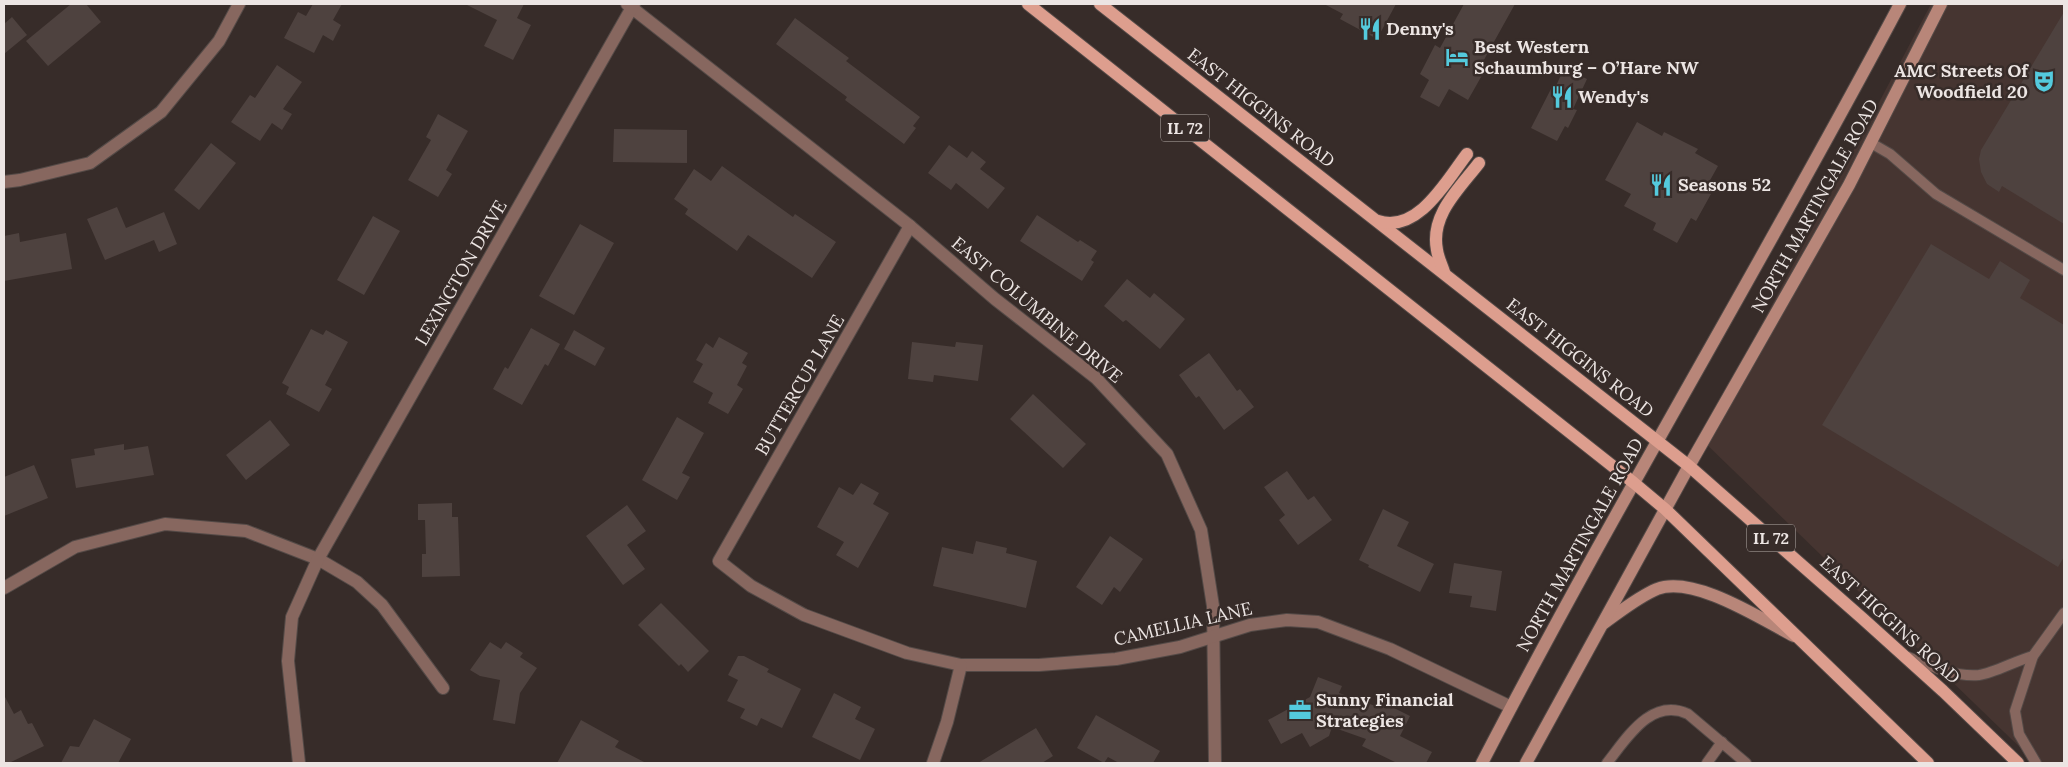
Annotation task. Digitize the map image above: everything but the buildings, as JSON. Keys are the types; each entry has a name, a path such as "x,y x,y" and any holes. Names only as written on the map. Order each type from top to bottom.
{"main road":[{"name":"IL 72","path":"1028,4 1665,509 1928,763"},
{"name":"EAST HIGGINS ROAD","path":"1100,4 1689,466 1904,656 2018,763"},
{"path":"1378,221 1392,223 1406,220 1425,208 1467,154"},
{"path":"1444,272 1437,250 1436,230 1440,215 1479,163"}],"street":[{"path":"4,182 90,163 161,112 219,41 239,4"},
{"name":"NORTH MARTINGALE ROAD","path":"1482,763 1657,441 1841,114 1900,4"},
{"name":"NORTH MARTINGALE ROAD","path":"1526,763 1689,466 1849,185 1941,4"},
{"name":"EAST COLUMBINE DRIVE","path":"630,5 910,226 995,299 1096,378 1168,454 1201,530 1213,606 1215,763"},
{"name":"LEXINGTON DRIVE","path":"299,763 288,661 292,617 318,559 630,5"},
{"name":"BUTTERCUP LANE","path":"719,560 910,226"},
{"path":"4,588 75,547 165,524 246,531 318,559 357,582 382,605 443,688"},
{"name":"CAMELLIA LANE","path":"719,560 751,586 804,615 907,653 960,665 1039,665 1116,659 1180,647 1250,625 1287,620 1318,622 1390,649 1511,707"},
{"path":"1602,624 1640,598 1658,589 1681,587 1720,598 1798,638"},
{"path":"933,763 947,722 960,665"}],"lane":[{"path":"1871,143 1890,154 1936,194 2064,270"},
{"path":"2036,763 2019,734 2015,711 2033,656 2064,613"},
{"path":"1904,656 1937,669 1957,674 1980,675 2033,656"},
{"path":"1607,763 1640,724 1653,713 1665,709 1678,709 1688,714 1746,763"},
{"path":"1707,763 1722,742"}],"shaded area":[{"path":"1931,4 2064,4 2064,763 2036,763 1701,439"}],"place":[{"name":"Denny's","path":"1370,29"},
{"name":"Best Western Schaumburg – O’Hare NW","path":"1457,57"},
{"name":"AMC Streets Of Woodfield 20","path":"2044,81"},
{"name":"Wendy's","path":"1562,97"},
{"name":"Seasons 52","path":"1661,185"},
{"name":"Sunny Financial Strategies","path":"1300,710"}]}
